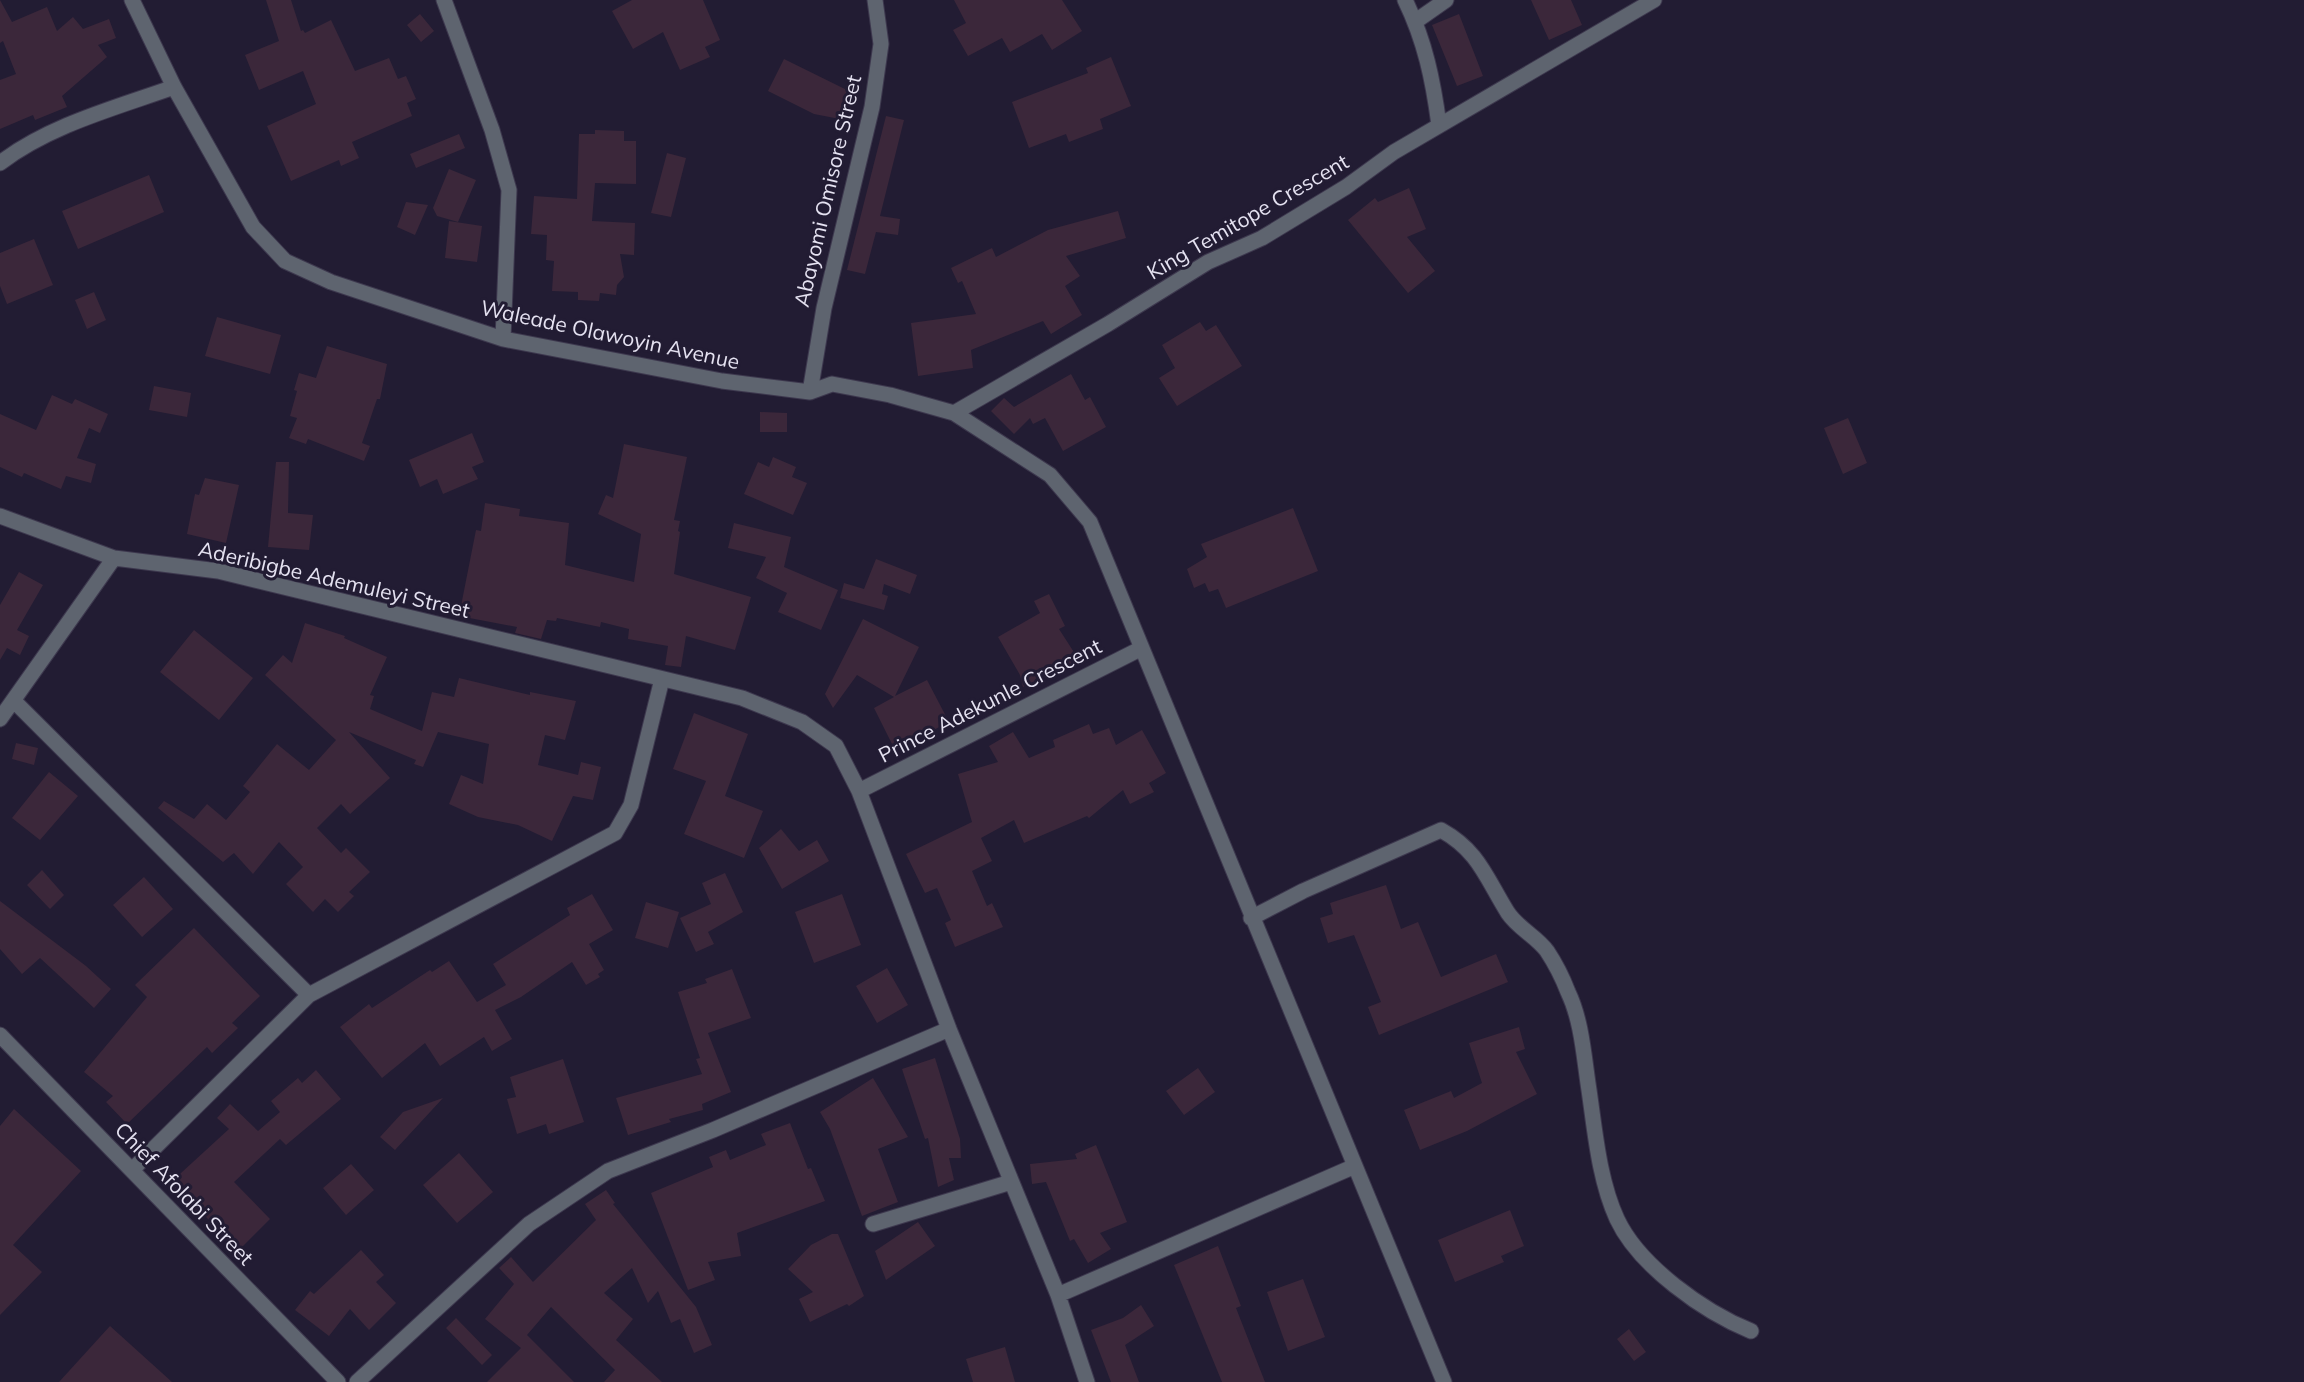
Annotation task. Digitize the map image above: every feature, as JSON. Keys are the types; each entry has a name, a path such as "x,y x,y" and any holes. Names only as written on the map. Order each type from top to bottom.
{"street":[{"name":"Waleade Olawoyin Avenue","path":"132,0 174,87 253,226 285,261 331,282 503,339 722,381 810,392"},
{"path":"444,0 492,130 508,190 503,339"},
{"name":"Abayomi Omisore Street","path":"810,392 814,351 872,107 880,44 875,0"},
{"path":"1405,0 1416,21 1429,61 1439,125"},
{"path":"1416,21 1446,0"},
{"name":"King Temitope Crescent","path":"954,413 1108,324 1208,262 1262,238 1346,188 1394,152 1654,0"},
{"path":"0,163 23,146 75,122 174,87"},
{"path":"810,392 832,384 890,395 954,413 1050,475 1090,522 1140,649 1444,1382"},
{"name":"Aderibigbe Ademuleyi Street","path":"0,516 114,558 218,572 742,698 802,722 836,746 859,791 949,1029 1058,1295 1087,1382"},
{"path":"0,719 114,558"},
{"name":"Prince Adekunle Crescent","path":"859,791 1140,649"},
{"path":"132,1170 309,995 615,833 631,805 662,679"},
{"path":"14,701 309,995"},
{"path":"1251,918 1303,891 1441,830 1459,840 1481,862 1510,915 1547,951 1569,992 1580,1032 1602,1169 1622,1227 1633,1245 1662,1274 1703,1305 1751,1331"},
{"path":"357,1382 529,1224 608,1171 713,1130 949,1029"},
{"name":"Chief Afolabi Street","path":"0,1035 338,1382"},
{"path":"1058,1295 1355,1166"},
{"path":"873,1224 1011,1182"}],"building":[{"path":"0,0 12,22 47,7 57,31 73,17 83,29 109,19 116,38 98,45 107,57 62,96 67,107 35,120 33,115 0,129 0,80 16,74 3,41 0,43"},
{"path":"266,0 291,0 301,31 305,33 331,20 355,71 389,58 398,79 406,76 416,99 407,103 412,116 352,142 359,158 341,166 339,160 291,181 267,126 316,104 303,71 259,90 245,55 279,41"},
{"path":"632,0 703,0 720,40 705,47 710,57 680,70 663,32 633,49 612,11"},
{"path":"954,0 1062,0 1082,31 1052,50 1042,34 1010,52 1002,38 968,56 953,30 966,23"},
{"path":"1531,0 1571,0 1582,25 1549,40"},
{"path":"420,14 434,31 421,42 407,25"},
{"path":"1459,14 1483,76 1457,86 1432,25"},
{"path":"1111,57 1131,106 1100,119 1103,129 1069,142 1066,134 1029,148 1012,102 1088,73 1086,68"},
{"path":"784,59 853,93 845,120 814,114 768,91"},
{"path":"886,116 904,120 880,216 900,219 898,235 876,232 865,274 847,270"},
{"path":"595,130 624,131 624,141 636,141 636,184 595,183 592,221 635,223 634,255 620,254 624,277 617,285 616,295 600,293 599,301 578,300 578,292 552,291 554,261 546,260 547,235 531,234 534,196 577,199 579,134 595,134"},
{"path":"459,134 465,148 416,168 410,154"},
{"path":"667,153 686,158 671,217 651,213"},
{"path":"449,169 476,180 458,222 437,216 433,208"},
{"path":"149,175 164,212 78,249 62,211"},
{"path":"1409,188 1426,229 1407,237 1435,271 1408,293 1348,220 1375,198 1378,202"},
{"path":"406,202 428,205 415,235 397,227"},
{"path":"1118,211 1126,238 1066,256 1080,276 1065,286 1082,315 1051,334 1043,321 971,350 973,368 918,376 911,323 976,314 962,281 958,283 951,268 992,248 996,257 1048,230"},
{"path":"449,221 482,226 477,262 445,258"},
{"path":"34,239 53,285 7,304 0,286 0,253"},
{"path":"94,292 106,320 87,329 75,300"},
{"path":"217,317 281,335 270,374 205,356"},
{"path":"1200,322 1206,331 1216,325 1242,366 1177,406 1159,378 1175,368 1162,345"},
{"path":"327,346 387,364 380,399 377,399 362,443 370,446 364,461 308,439 306,444 289,438 297,418 290,416 299,373 316,378"},
{"path":"1071,374 1085,400 1090,397 1106,427 1063,451 1045,418 1033,424 1030,418 1014,434 991,411 1004,398 1014,407"},
{"path":"154,386 191,393 187,417 149,410"},
{"path":"52,395 72,404 75,399 108,414 100,433 89,428 77,458 96,464 91,483 66,476 61,489 24,473 22,477 0,467 0,414 36,430"},
{"path":"760,412 787,413 787,432 760,432"},
{"path":"1848,418 1867,463 1843,474 1824,428"},
{"path":"472,433 484,462 472,467 478,479 443,494 437,479 420,487 409,460"},
{"path":"624,444 687,457 674,520 680,521 678,531 680,532 674,574 751,597 735,650 686,636 681,667 665,665 668,646 628,639 629,629 601,622 600,627 557,618 556,621 547,620 541,639 515,633 517,627 459,616 476,530 481,531 485,503 520,509 519,516 569,523 565,565 634,582 641,534 598,514 606,495 613,498"},
{"path":"773,457 796,467 792,477 807,483 793,515 744,494 758,462 769,467"},
{"path":"276,462 289,462 288,513 313,515 309,550 268,547"},
{"path":"205,478 239,485 226,543 187,534 195,494 199,495"},
{"path":"1293,508 1318,571 1226,608 1218,589 1209,592 1205,583 1194,588 1187,569 1207,557 1201,544"},
{"path":"734,523 791,537 784,567 838,590 821,630 778,612 787,593 756,578 766,557 728,548"},
{"path":"876,559 917,575 910,594 884,584 882,594 888,596 884,610 840,598 844,583 864,589"},
{"path":"19,572 43,585 17,630 29,636 20,655 7,648 0,660 0,605"},
{"path":"1049,594 1065,626 1059,629 1079,660 1023,687 1020,675 998,637 1040,613 1034,601"},
{"path":"863,619 919,647 895,696 927,680 949,722 895,750 874,708 894,697 857,675 833,708 825,694"},
{"path":"305,623 345,636 344,638 387,657 370,695 374,696 370,709 422,731 432,692 454,697 459,678 530,695 530,692 576,701 565,740 545,735 538,765 578,775 581,762 601,767 593,800 573,796 552,841 518,825 478,817 449,804 461,775 483,784 489,744 438,732 423,767 414,764 416,760 349,732 390,778 350,814 341,804 317,828 341,853 346,848 370,872 349,892 354,896 338,912 325,899 313,912 286,884 303,867 279,842 253,874 234,853 223,862 158,808 164,801 194,819 207,804 226,820 250,792 243,786 277,744 309,770 336,740 265,675 283,655 292,663"},
{"path":"194,630 253,678 219,720 160,672"},
{"path":"694,713 748,734 725,796 763,811 744,858 684,834 706,781 673,769"},
{"path":"1089,724 1093,734 1109,728 1116,745 1142,730 1166,773 1149,783 1154,792 1130,804 1123,790 1089,818 1087,816 1024,843 1014,820 981,838 992,861 972,871 987,906 992,903 1003,927 955,947 945,923 951,920 937,888 925,893 906,854 972,822 958,774 998,762 989,746 1013,732 1029,758 1055,747 1053,740"},
{"path":"16,743 38,748 34,765 12,759"},
{"path":"49,772 78,796 40,840 12,818"},
{"path":"781,829 799,851 817,840 829,861 782,889 759,848"},
{"path":"42,870 64,895 50,909 27,885"},
{"path":"725,873 743,912 708,932 714,944 696,952 680,918 711,904 702,883"},
{"path":"144,877 173,909 142,937 113,905"},
{"path":"1386,885 1401,929 1418,922 1441,977 1496,954 1508,982 1379,1035 1368,1007 1381,1002 1354,935 1328,943 1320,918 1333,914 1330,903"},
{"path":"592,894 613,930 589,944 604,970 598,974 600,977 586,985 572,962 521,997 495,1010 512,1039 492,1051 484,1037 440,1066 425,1043 382,1078 340,1027 369,1004 372,1008 430,970 432,972 449,961 477,1002 506,985 493,964 570,915 567,908"},
{"path":"842,894 861,945 814,963 795,912"},
{"path":"0,901 86,966 111,989 94,1008 40,958 22,974 0,949"},
{"path":"646,902 679,912 668,948 635,938"},
{"path":"194,928 260,996 232,1023 238,1028 212,1053 207,1047 127,1124 106,1102 113,1096 84,1072 147,997 135,985"},
{"path":"887,968 908,1005 877,1023 856,986"},
{"path":"732,969 751,1018 708,1033 731,1092 702,1104 703,1110 669,1119 671,1122 628,1135 616,1098 702,1074 696,1059 700,1058 678,992 707,983 705,979"},
{"path":"1519,1027 1525,1049 1516,1052 1537,1094 1467,1131 1420,1150 1404,1110 1451,1091 1454,1098 1482,1083 1469,1043"},
{"path":"935,1058 960,1139 961,1158 949,1158 954,1180 938,1187 928,1138 925,1139 902,1069"},
{"path":"563,1059 584,1122 549,1134 546,1124 517,1134 507,1099 516,1097 510,1077"},
{"path":"1198,1068 1215,1092 1184,1115 1166,1091"},
{"path":"316,1070 341,1099 286,1145 280,1139 234,1182 270,1219 239,1250 201,1212 197,1216 169,1184 229,1129 217,1118 230,1104 258,1131 280,1112 271,1101 298,1078 302,1083"},
{"path":"873,1078 908,1137 878,1149 898,1202 862,1216 830,1129 820,1112"},
{"path":"443,1098 395,1150 380,1137 403,1112"},
{"path":"14,1109 81,1171 13,1245 42,1272 0,1315 0,1126"},
{"path":"790,1123 808,1169 811,1168 825,1201 737,1233 741,1256 708,1262 715,1280 688,1290 651,1193 713,1167 709,1157 726,1150 730,1160 766,1145 761,1134"},
{"path":"1096,1145 1127,1222 1100,1233 1111,1249 1088,1263 1074,1239 1070,1241 1046,1182 1032,1184 1030,1164 1077,1159 1075,1154"},
{"path":"459,1153 493,1192 457,1223 423,1185"},
{"path":"351,1164 374,1190 346,1215 323,1188"},
{"path":"606,1190 615,1203 613,1204 696,1307 712,1345 694,1353 680,1319 671,1323 658,1291 648,1303 632,1268 604,1293 633,1319 616,1340 662,1382 604,1382 615,1370 551,1307 527,1335 574,1382 487,1382 521,1348 485,1319 514,1284 499,1268 511,1257 533,1282 596,1220 585,1204"},
{"path":"1510,1210 1524,1246 1501,1256 1504,1262 1455,1282 1438,1240"},
{"path":"918,1222 935,1246 886,1280 875,1251"},
{"path":"832,1234 838,1234 864,1296 849,1306 847,1304 810,1322 799,1299 813,1292 788,1269 811,1245"},
{"path":"1218,1246 1241,1306 1236,1308 1265,1382 1222,1382 1174,1265"},
{"path":"361,1250 384,1275 376,1282 396,1303 369,1330 350,1309 329,1336 295,1310 310,1291 314,1294"},
{"path":"1303,1279 1325,1337 1288,1351 1267,1292"},
{"path":"1141,1305 1154,1326 1125,1345 1139,1382 1111,1382 1091,1330 1123,1318"},
{"path":"456,1318 492,1355 482,1365 446,1328"},
{"path":"110,1326 172,1382 59,1382"},
{"path":"1629,1329 1646,1352 1634,1361 1617,1339"},
{"path":"1005,1347 1015,1382 973,1382 966,1359"}]}
